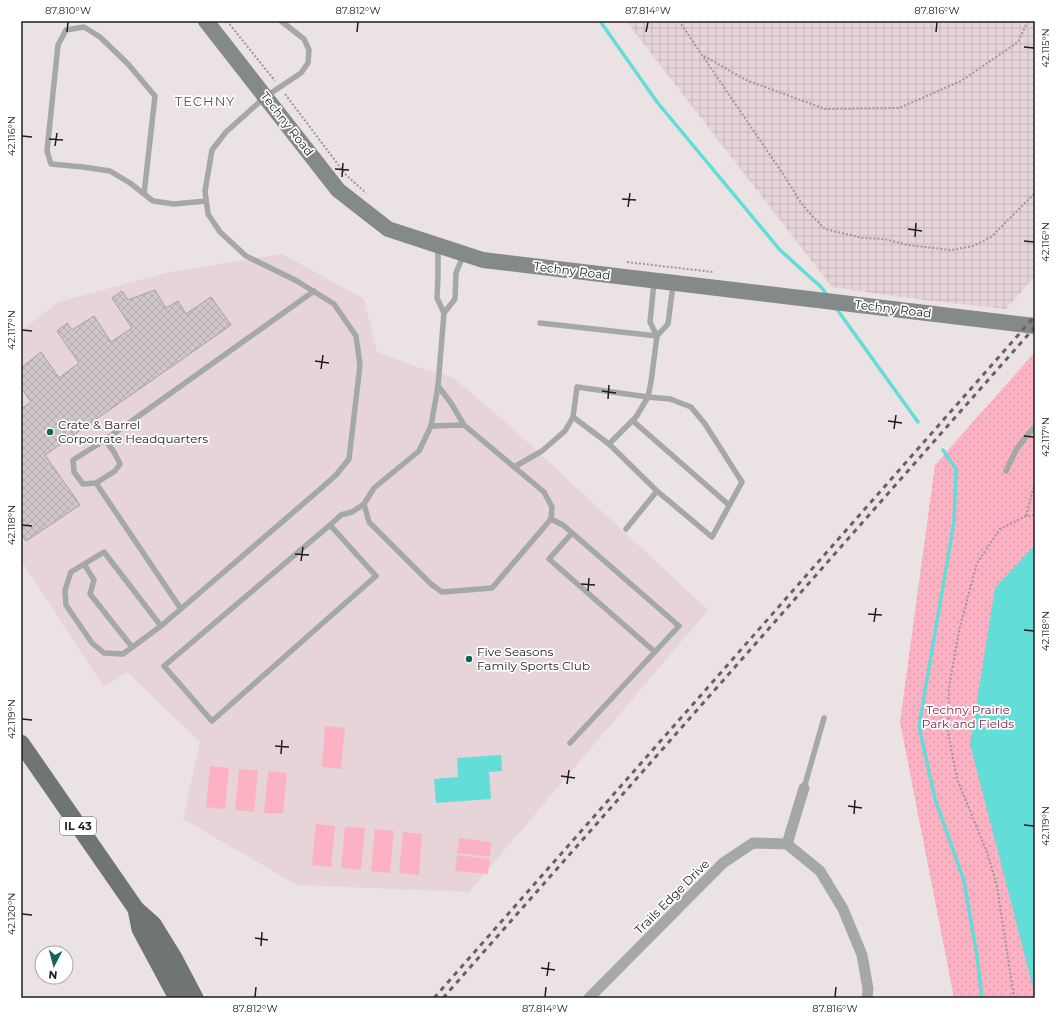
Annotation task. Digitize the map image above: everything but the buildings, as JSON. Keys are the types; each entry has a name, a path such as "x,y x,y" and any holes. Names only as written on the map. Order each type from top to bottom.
{"main road":[{"name":"Techny Road","path":"206,21 338,190 388,229 483,260 1035,326"},
{"name":"IL 43","path":"21,742 136,909 153,924 196,998"},
{"name":"IL 43","path":"136,909 140,929 177,998"}],"street":[{"path":"804,788 787,844 820,871 843,909 862,955 868,989 867,998"},
{"name":"Trails Edge Drive","path":"589,998 723,863 753,843 787,844"}],"lane":[{"path":"161,626 104,552 71,572 65,590 66,605 92,643 104,653 123,654 161,626 327,484 336,476 349,459 360,365 356,336 334,304 297,281 246,256 220,232 208,214 206,201 205,191 212,150 226,132 265,97 300,73 308,62 309,50 304,38 282,21"},
{"path":"144,194 155,96 128,64 100,37 84,27 66,30 58,45 47,151 51,164 110,171 130,183 144,194 153,201 174,204 206,201"},
{"path":"330,525 376,576 212,721 164,666 341,515 352,512 364,504 374,488 419,451 431,426 438,386 444,313 437,298 438,245"},
{"path":"444,313 455,299 456,273 464,254"},
{"path":"609,444 636,417 648,397 657,336 650,322 654,280"},
{"path":"657,336 668,324 674,283"},
{"path":"105,440 114,452 120,464 115,471 96,483 83,484 74,472 73,460 105,440 314,292"},
{"path":"540,322 657,336"},
{"path":"364,504 369,522 431,584 442,592 492,588 551,519 552,507 544,492 464,425 451,403 438,386"},
{"path":"514,467 542,451 565,431 573,416 577,387 648,397 670,398 691,407 705,424 742,482 712,537 657,491 609,444 573,416"},
{"path":"633,420 729,505"},
{"path":"431,426 464,425"},
{"path":"1006,471 1016,450 1035,427"},
{"path":"96,483 181,608"},
{"path":"626,528 657,491"},
{"path":"551,519 563,525 679,626 570,743"},
{"path":"572,533 549,558 655,652"},
{"path":"84,564 94,580 90,594 132,647"},
{"path":"804,788 824,718"}],"path":[{"path":"227,21 346,175 370,196"},
{"path":"679,21 787,180 800,203 825,229 863,238 884,239 908,245 951,250 973,246 991,237 1035,193"},
{"path":"702,55 746,80 825,108 899,108 961,81 1018,42 1028,21"},
{"path":"622,262 713,272"},
{"path":"1026,516 1035,482"},
{"path":"1014,998 997,886 987,852 957,779 948,732 949,687 960,626 977,563 1000,529 1026,516 1035,514"}],"shaded area":[{"path":"626,21 1035,21 1035,276 1006,309 924,300 832,287"},
{"path":"282,254 364,299 377,352 423,369 452,377 507,423 708,610 469,892 297,885 183,819 200,742 127,672 104,687 21,560 21,331 58,302 170,272"}],"green space":[{"name":"Techny Prairie Park and Fields","path":"1035,352 1035,998 954,998 900,722 935,465"},
{"path":"325,726 345,728 341,769 322,767"},
{"path":"210,766 229,768 225,809 206,807"},
{"path":"239,769 258,770 254,812 235,810"},
{"path":"268,771 287,773 283,814 264,813"},
{"path":"316,824 335,826 331,867 312,865"},
{"path":"345,827 365,828 361,870 341,868"},
{"path":"375,829 394,831 390,873 371,871"},
{"path":"403,832 422,834 419,875 399,873"},
{"path":"459,838 491,842 490,857 457,853"},
{"path":"457,855 490,859 488,874 455,871"}],"water":[{"path":"1035,545 1035,995 970,744 995,588"},
{"path":"501,755 502,771 489,772 491,799 436,803 434,779 458,777 457,758"}],"waterway":[{"path":"600,21 657,102 780,250 821,287 828,296"},
{"path":"836,308 918,422"},
{"path":"943,450 956,469 954,522 919,726 935,799 964,881 977,956 982,998"}],"railway":[{"path":"434,998 1035,316"},
{"path":"443,998 1035,327"}],"place":[{"name":"Crate & Barrel Corporrate Headquarters","path":"50,432"},
{"name":"Five Seasons Family Sports Club","path":"469,659"}],"district":[{"name":"TECHNY","path":"205,101"}]}
